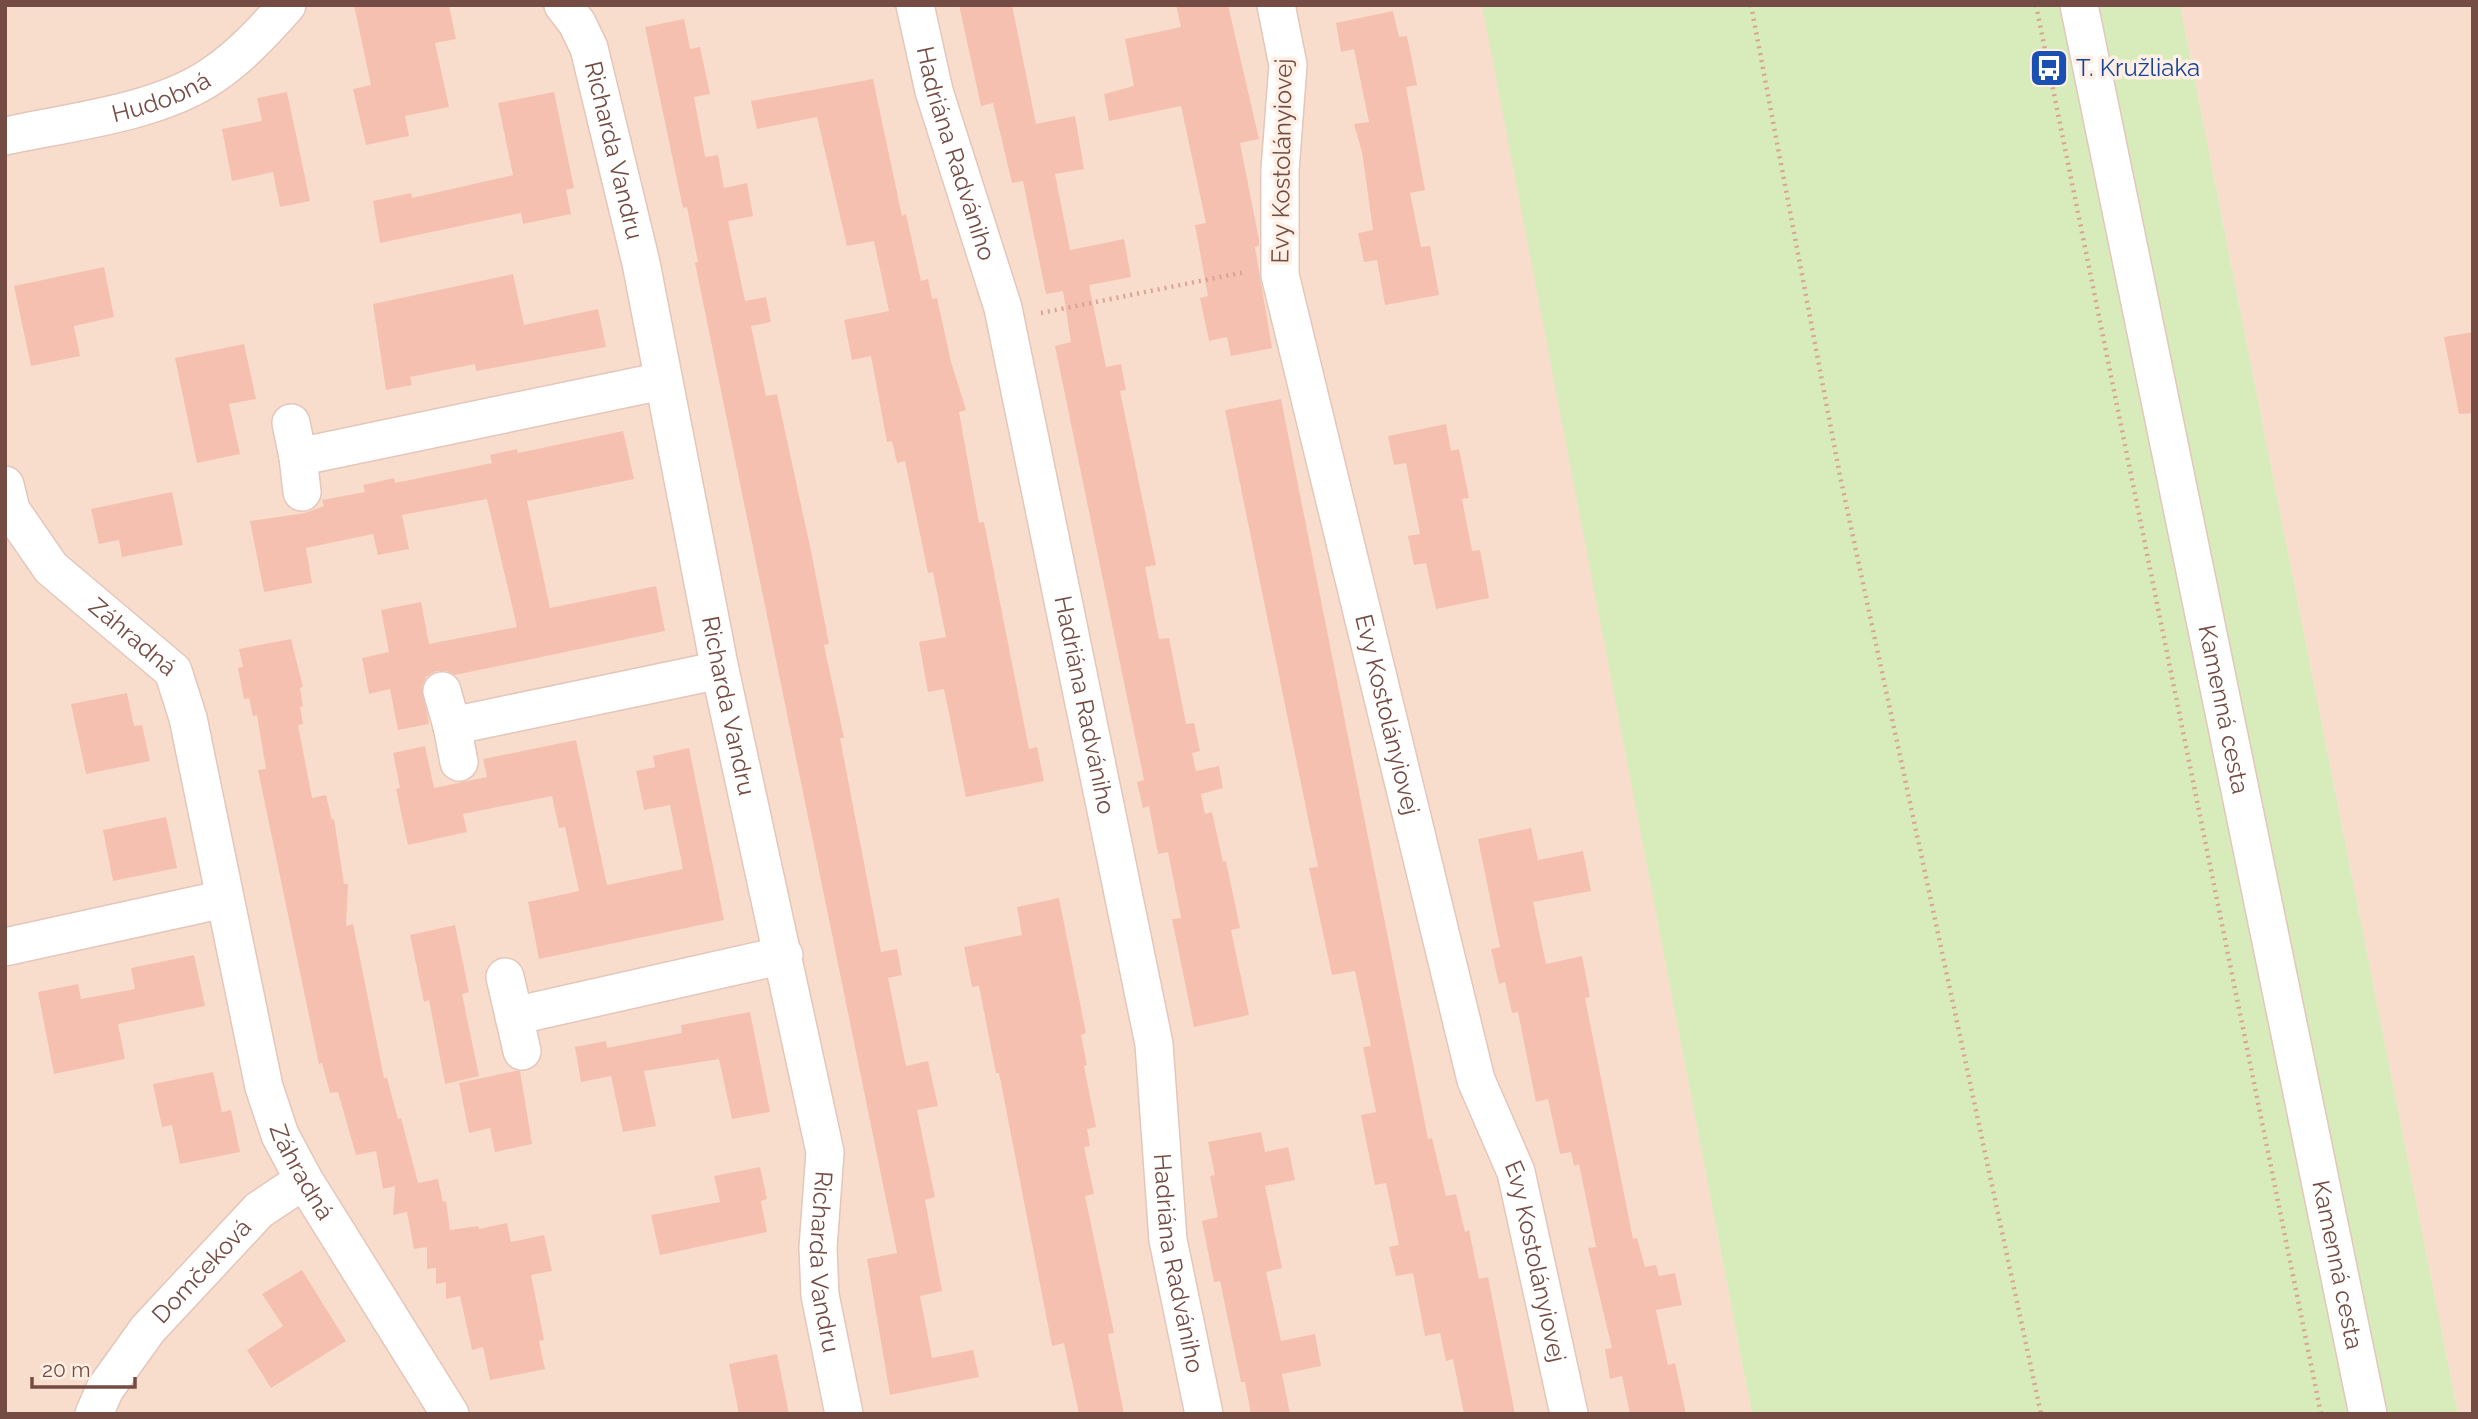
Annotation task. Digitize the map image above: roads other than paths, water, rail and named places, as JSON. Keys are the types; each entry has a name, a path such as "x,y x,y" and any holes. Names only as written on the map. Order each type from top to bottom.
{"street":[{"name":"Hudobná","path":"5,136 130,110 211,77 251,45 288,5"},
{"name":"Richarda Vandru","path":"563,5 577,23 589,48 641,263 720,670 825,1152 818,1248 820,1295 844,1414"},
{"name":"Hadriána Radvániho","path":"915,5 934,91 1005,320 1154,1044 1168,1240 1204,1414"},
{"name":"Evy Kostolányiovej","path":"1276,5 1288,65 1280,170 1280,275 1476,1080 1516,1172 1569,1414"},
{"name":"Kamenná cesta","path":"2079,5 2368,1414"},
{"path":"302,492 294,440 662,381"},
{"name":"Záhradná","path":"5,485 11,510 51,568 173,671 188,718 264,1087 280,1135 304,1180 450,1414"},
{"path":"452,726 720,670"},
{"path":"443,691 459,762"},
{"path":"5,947 224,899"},
{"path":"514,1016 784,955"},
{"path":"505,977 522,1051"},
{"name":"Domčeková","path":"94,1414 105,1389 148,1329 258,1210 304,1180"}],"place":[{"name":"T. Kružliaka","path":"2049,68"}]}
